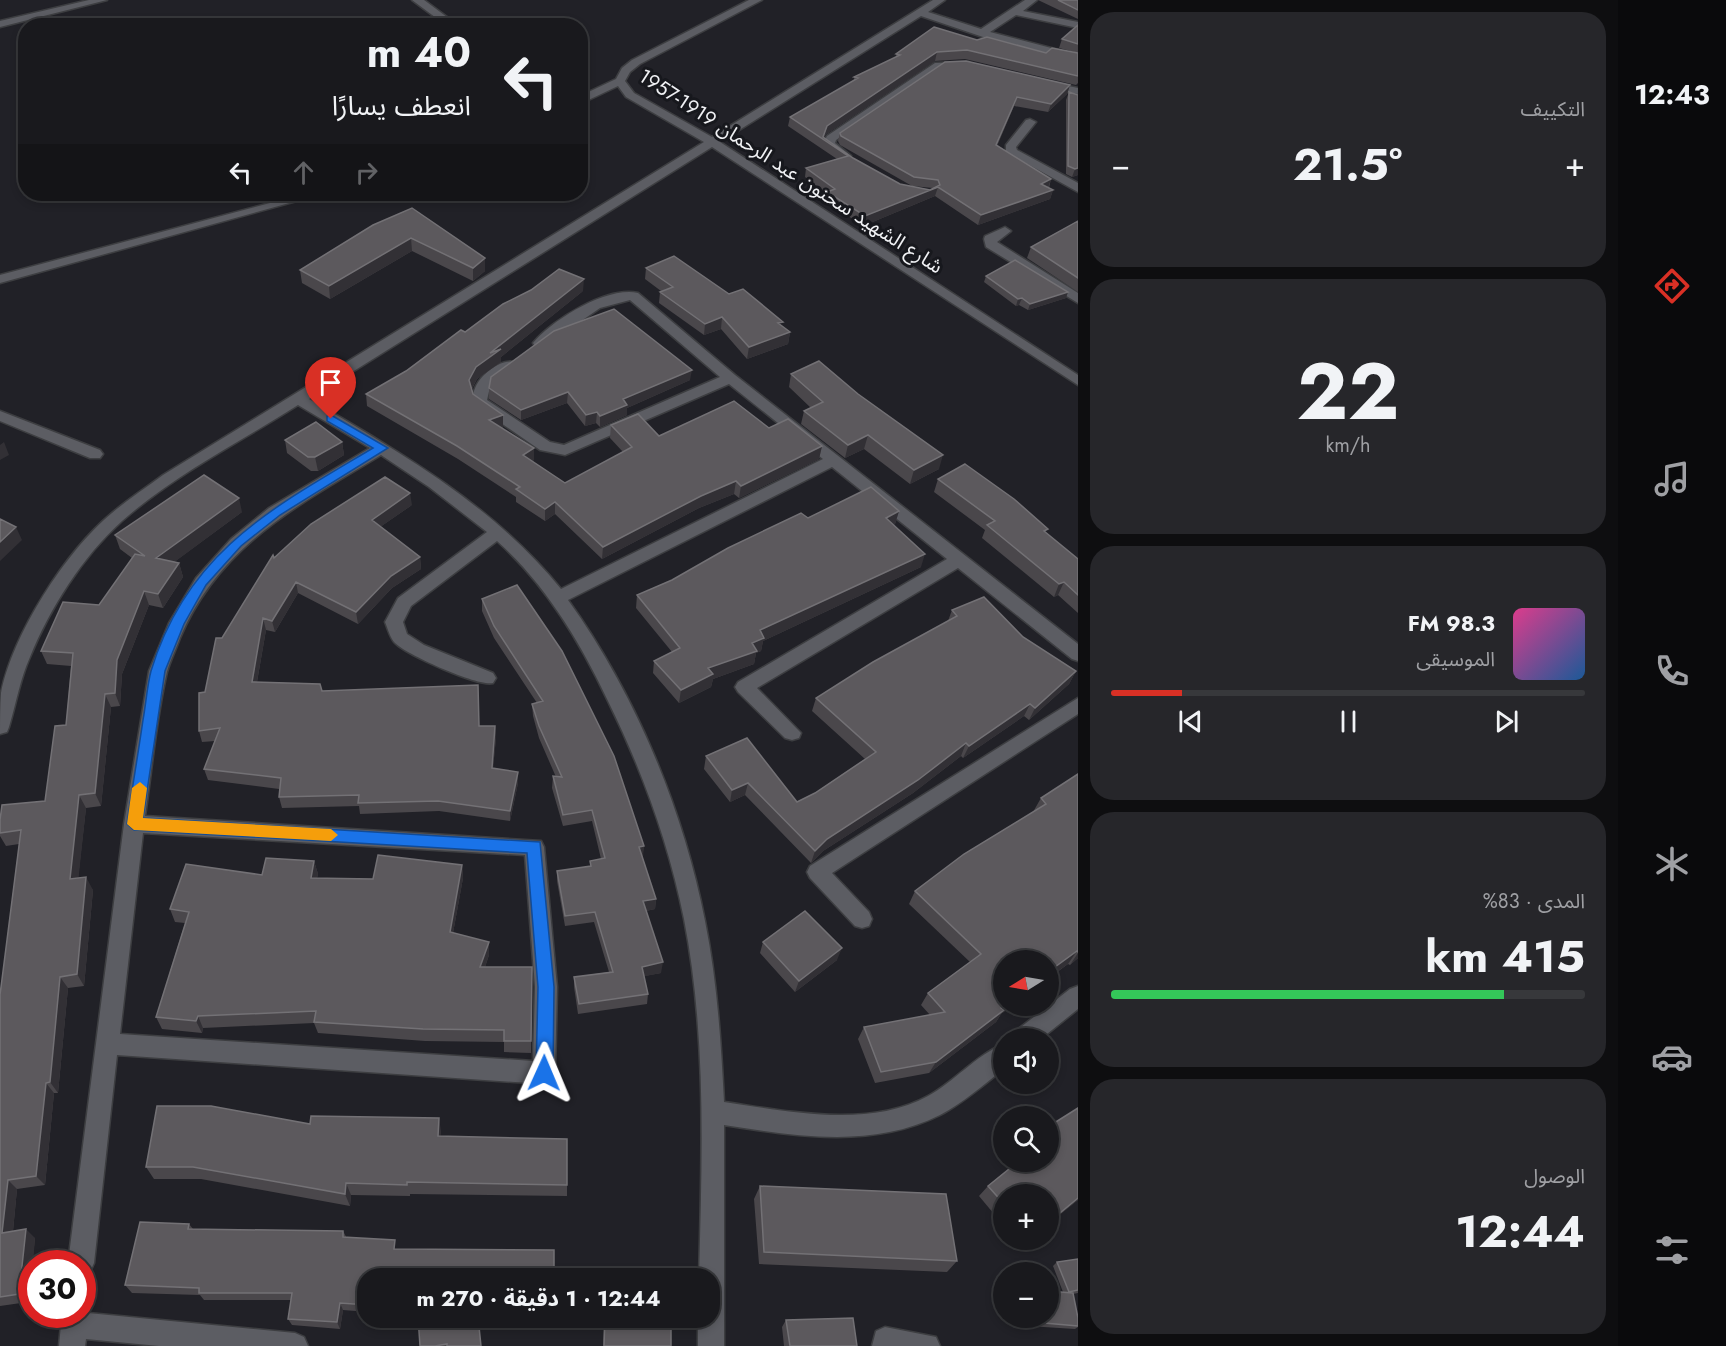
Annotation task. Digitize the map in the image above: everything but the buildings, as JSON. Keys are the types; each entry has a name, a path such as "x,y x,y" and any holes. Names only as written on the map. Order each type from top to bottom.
{"street":[{"path":"26,18 102,0"},
{"path":"417,0 442,18"},
{"name":"شارع الشهيد سحنون عبد الرحمان 1919-1957","path":"757,0 636,62 626,69 620,81 630,94 712,142 1078,381"},
{"path":"0,727 20,658 47,603 88,549 117,518 169,479 940,0"},
{"path":"982,33 1032,0"},
{"path":"919,12 982,33 1078,58"},
{"path":"1014,12 1078,25"},
{"path":"0,24 18,20"},
{"path":"852,160 829,144 831,138 939,65 954,63 976,67"},
{"path":"588,96 620,81"},
{"path":"1032,81 1078,92"},
{"path":"1030,122 1010,147 1012,152 1078,188"},
{"path":"0,279 290,201"},
{"path":"1005,231 990,239 990,244 1078,299"},
{"path":"730,378 565,450 545,446 480,402 478,393 483,384 598,301 615,295 633,296 730,378 1078,654"},
{"path":"1063,371 1078,363"},
{"path":"298,399 382,448 462,503 497,533 558,598 600,664 640,743 671,832 694,915 707,1015 713,1112 711,1346"},
{"path":"0,416 95,454"},
{"path":"83,1250 134,824 158,671 178,623 202,582 237,543 275,512 382,448"},
{"path":"558,598 834,460"},
{"path":"487,678 418,650 400,638 394,622 404,602 497,533"},
{"path":"792,733 744,687 960,560"},
{"path":"862,919 817,872 1078,705"},
{"path":"108,1044 544,1073 546,987 534,846 134,824"},
{"path":"1038,1028 1078,996"},
{"path":"713,1112 807,1126 858,1125 909,1116 952,1095 993,1063"},
{"path":"74,1328 295,1346"},
{"path":"885,1346 885,1340 927,1346"}],"slow traffic":[{"path":"140,788 134,824 331,835"}],"route":[{"path":"331,419 382,448 275,512 237,543 202,582 178,623 158,671 134,824 534,846 546,987 544,1073"}]}
